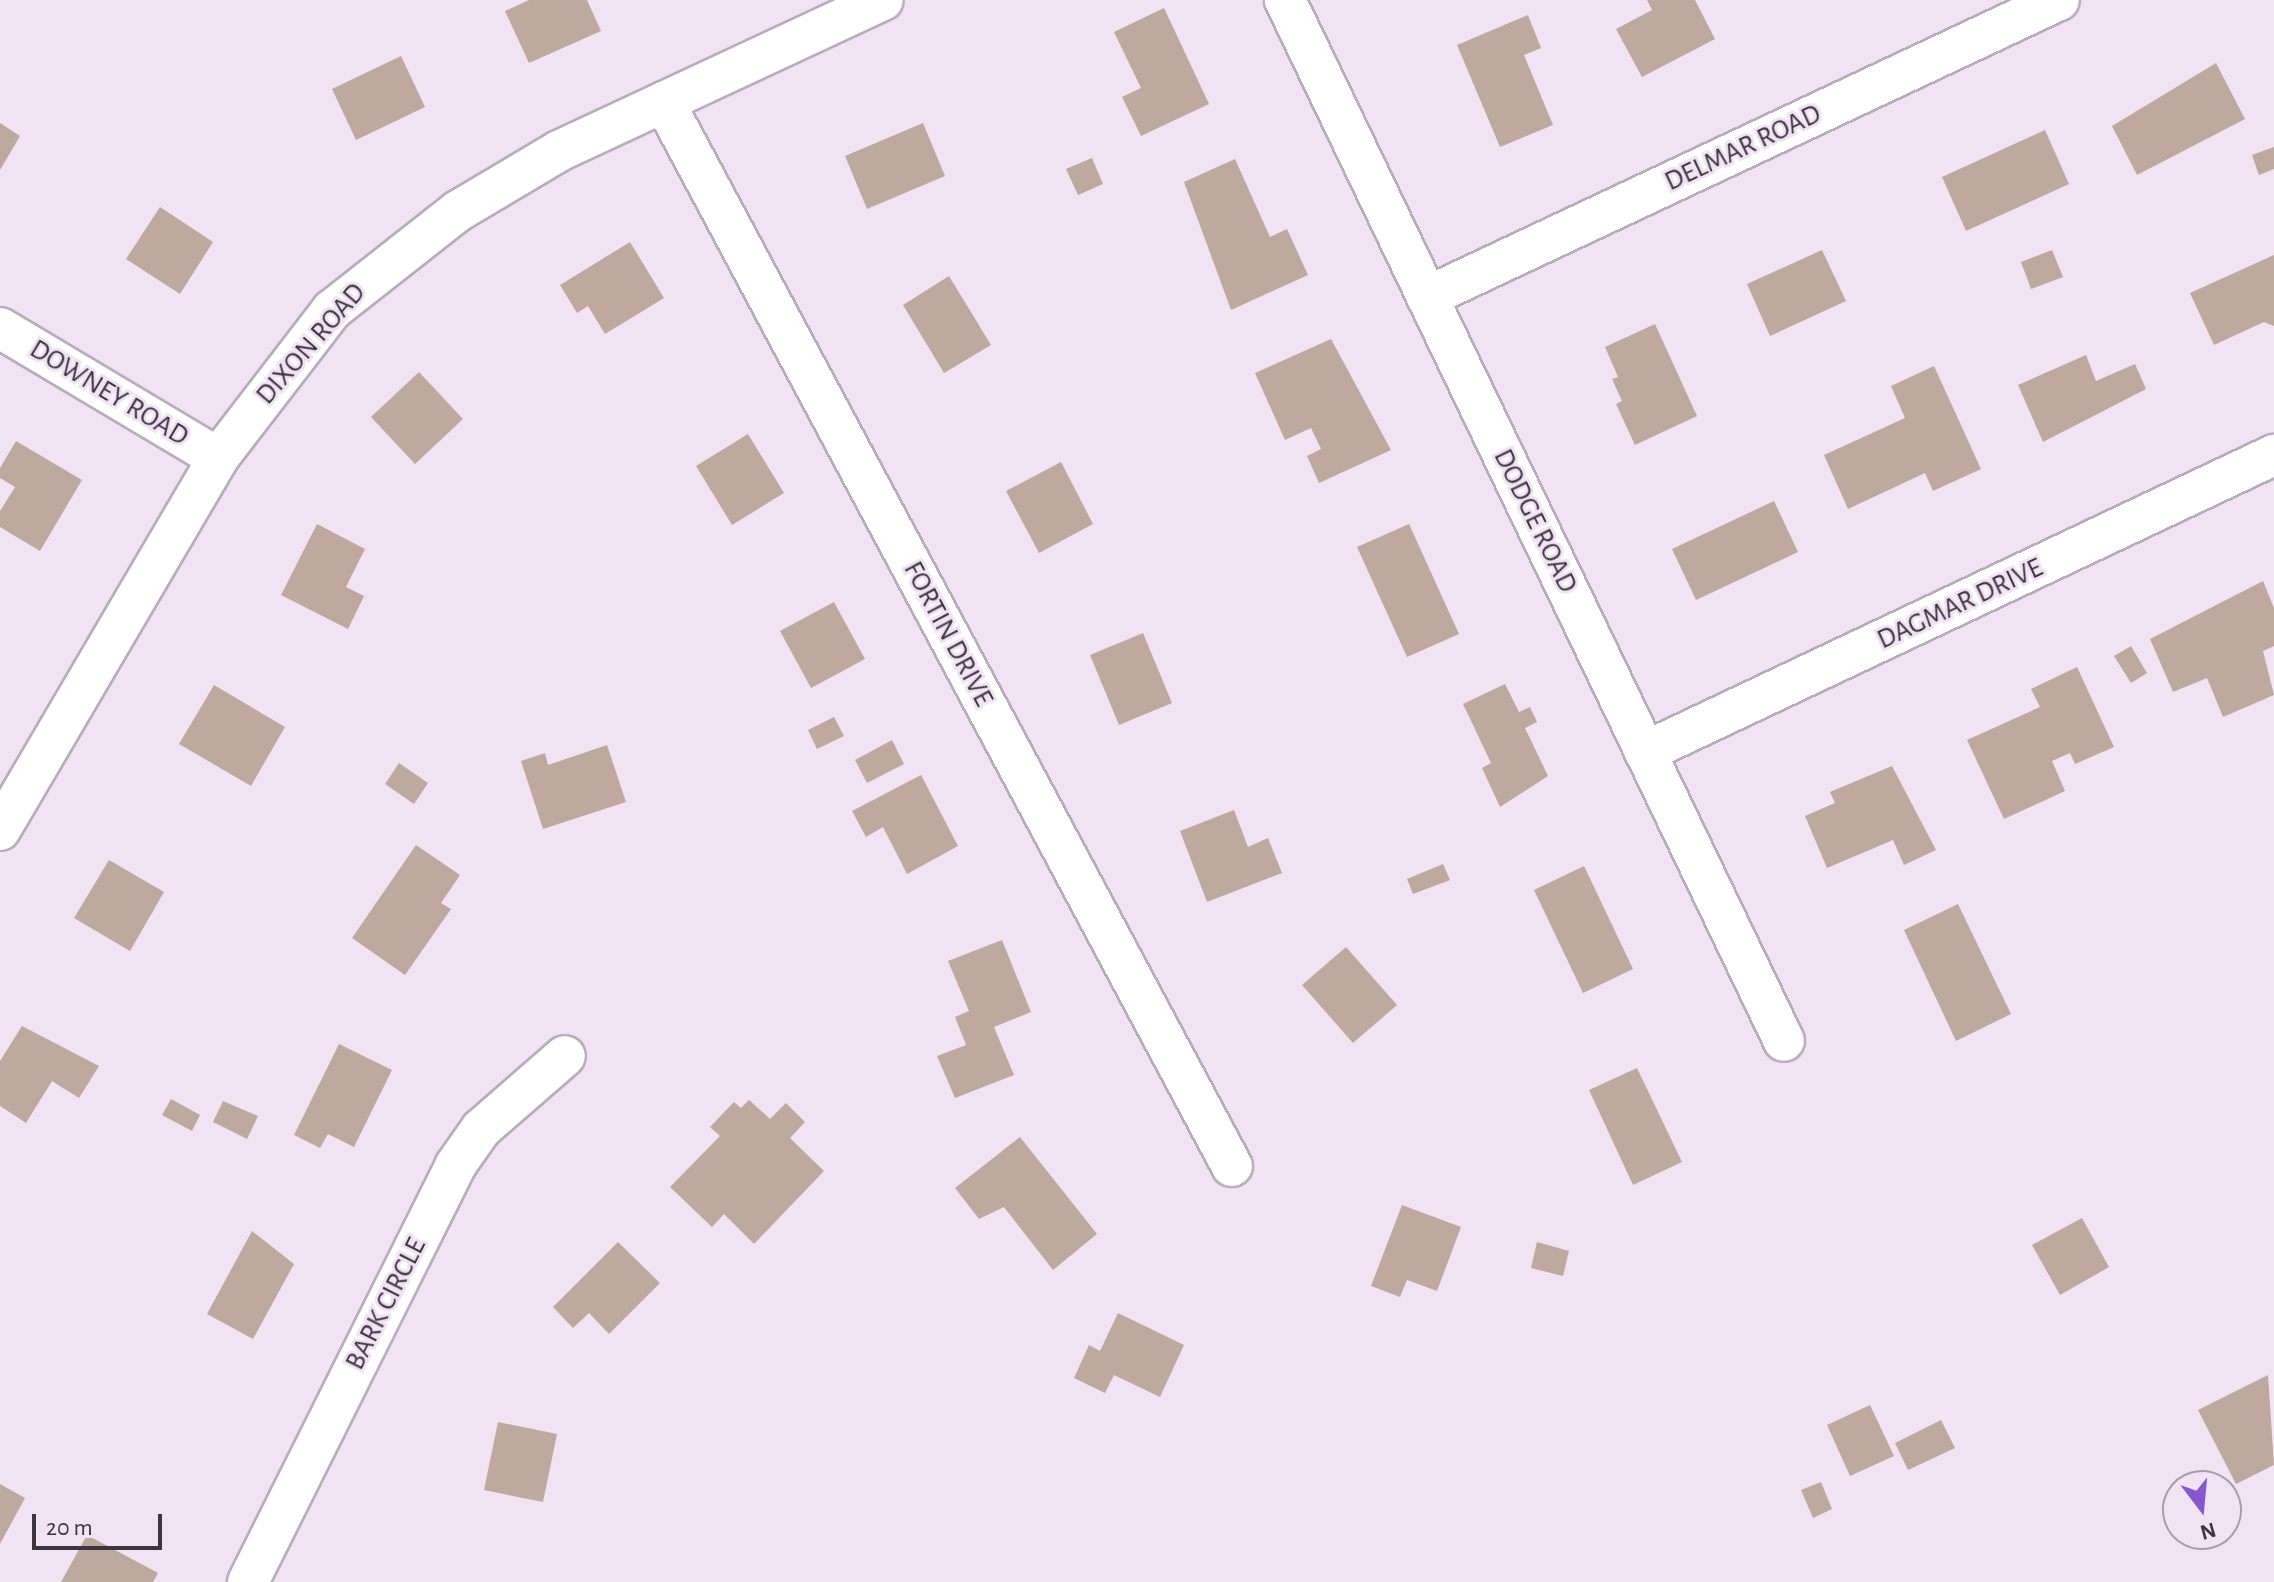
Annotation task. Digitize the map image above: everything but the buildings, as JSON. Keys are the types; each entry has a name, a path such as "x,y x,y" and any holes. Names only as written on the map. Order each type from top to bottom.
{"street":[{"name":"DIXON ROAD","path":"0,830 218,458 332,310 372,274 559,151 883,0"},
{"name":"DODGE ROAD","path":"1285,0 1784,1041"},
{"name":"DELMAR ROAD","path":"1427,297 2059,0"},
{"name":"FORTIN DRIVE","path":"664,102 1232,1166"},
{"name":"DOWNEY ROAD","path":"0,328 218,458"},
{"name":"DAGMAR DRIVE","path":"1645,752 2274,455"},
{"name":"BARK CIRCLE","path":"248,1582 455,1166 481,1129 565,1056"}]}
